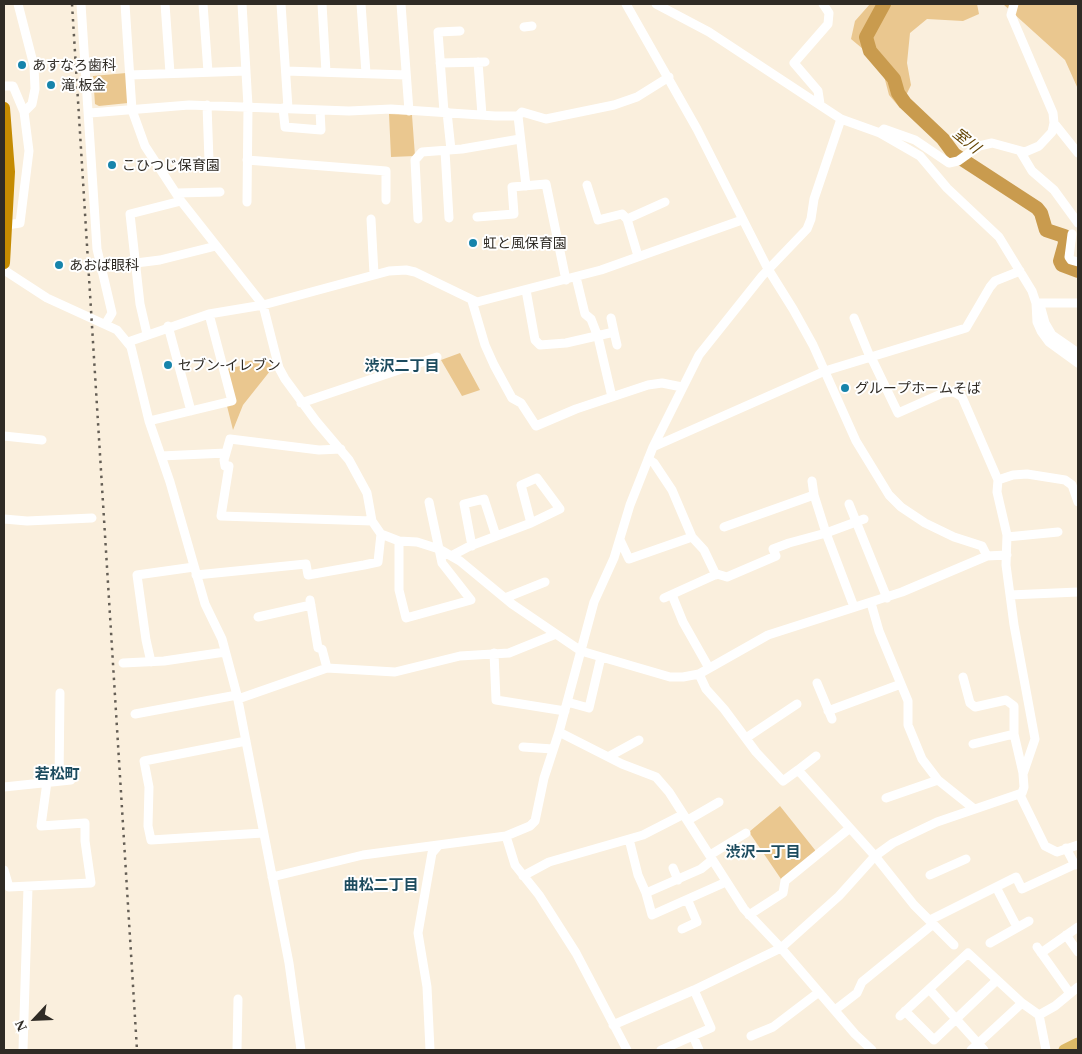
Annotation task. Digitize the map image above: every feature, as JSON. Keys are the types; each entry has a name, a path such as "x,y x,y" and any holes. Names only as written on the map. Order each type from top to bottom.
{"highway":[{"path":"4,108 9,172 4,263"}],"main road":[{"path":"1064,1050 1078,1043"}],"street":[{"path":"18,4 34,66 36,89 32,104 24,112"},
{"path":"81,4 90,113 97,249 112,313 106,324"},
{"path":"124,4 132,110 145,146 179,197 264,305 279,368 302,403 349,460 367,493 372,521 381,534 399,541 417,542 439,549 451,556 505,598 581,651 670,676 683,677 699,674 768,635 887,598 987,556 1007,555"},
{"path":"165,4 170,73"},
{"path":"203,4 208,72"},
{"path":"242,4 248,106 247,202"},
{"path":"282,4 286,71 284,128 321,130 320,110"},
{"path":"322,4 326,72"},
{"path":"361,4 366,73"},
{"path":"401,4 408,111"},
{"path":"626,4 697,129 768,270 793,309 825,371 856,441 889,495 901,507 925,523 954,537 982,546 987,556"},
{"path":"656,4 709,32 841,119 880,133 920,156 948,188 993,229 1020,271 1049,331 1061,342 1078,353"},
{"path":"820,104 818,91 794,62 828,24 829,13 823,4"},
{"path":"880,133 884,128 915,140 949,164 958,162 979,146 992,143 1020,151 1030,151 1039,146 1052,132 1054,123 1053,113 1012,15 1014,4"},
{"path":"449,218 446,112 438,32 460,31"},
{"path":"440,63 481,62 482,115"},
{"path":"130,75 246,71"},
{"path":"286,71 406,75"},
{"path":"90,113 207,105 518,116 522,112 546,119 614,105 637,97 669,77"},
{"path":"4,86 13,86 24,112 29,151 20,223 7,226"},
{"path":"207,105 209,161"},
{"path":"518,116 526,186"},
{"path":"272,877 363,855 506,836 530,826 535,821 544,778 559,732 594,602 614,558 630,505 653,447 699,355 768,270 807,230 814,199 841,119"},
{"path":"1054,123 1078,153"},
{"path":"418,218 415,160 422,152 520,139"},
{"path":"1020,151 1032,171 1054,190 1078,223"},
{"path":"248,160 386,171 386,200"},
{"path":"477,217 514,214 512,187 546,184 566,280"},
{"path":"587,185 598,220 622,214 627,219 638,256"},
{"path":"146,334 140,304 130,214 179,197 220,192"},
{"path":"627,219 664,202"},
{"path":"370,219 374,274"},
{"path":"128,342 168,326 209,314 264,305 374,274 401,270 415,272 472,301 576,278 742,220"},
{"path":"1073,234 1069,257 1071,260 1078,262"},
{"path":"136,263 160,260 216,246"},
{"path":"4,270 47,298 118,330 128,342 149,421 205,604 226,652 238,697 289,963 301,1050"},
{"path":"653,447 825,371 966,328 995,281 1020,271"},
{"path":"576,278 585,314 592,319 598,337 612,397"},
{"path":"526,290 535,340 540,345 598,337 614,332"},
{"path":"472,301 485,345 494,365 512,398 521,403 536,426 576,408 662,383 682,387"},
{"path":"1037,303 1078,303"},
{"path":"1037,303 1037,322 1041,332 1049,342 1078,363"},
{"path":"149,421 232,401 209,314"},
{"path":"611,318 617,345"},
{"path":"854,318 898,414 943,394 954,392 962,397 998,480 997,492 1007,537 1010,595 1035,739 1023,774"},
{"path":"168,326 192,411"},
{"path":"302,403 437,357"},
{"path":"4,436 42,440"},
{"path":"341,449 319,450 230,440 224,464 229,466 221,516 372,521"},
{"path":"161,456 226,453"},
{"path":"648,459 654,463 672,490 692,537 704,550 716,575"},
{"path":"998,480 1013,475 1027,474 1064,480 1072,485 1078,502"},
{"path":"451,556 531,523 560,509 537,478 521,485 531,523"},
{"path":"812,481 814,495 826,533 854,607"},
{"path":"724,527 814,495"},
{"path":"472,546 464,504 484,499 496,536"},
{"path":"399,541 399,590 406,618 471,600 442,563 429,502"},
{"path":"849,504 860,520 887,598"},
{"path":"4,518 27,521 92,518"},
{"path":"709,668 668,596 716,575 727,577 776,556 773,549 826,533 860,520"},
{"path":"1007,537 1058,532"},
{"path":"151,662 137,575 306,564 308,575 378,562 381,534"},
{"path":"620,540 629,559 692,537"},
{"path":"505,598 545,582"},
{"path":"1010,595 1078,592"},
{"path":"258,617 311,603 318,648 322,649 327,668"},
{"path":"871,603 879,631 908,701 908,725 922,759 938,780 974,808"},
{"path":"135,714 238,697 327,668 395,672 460,656 509,653 556,634"},
{"path":"123,663 151,662 226,652"},
{"path":"494,653 496,700 589,708 601,657"},
{"path":"699,674 706,688 783,780 816,756"},
{"path":"613,1025 694,990 781,948 839,896 874,856 914,831 974,808 1020,795 1024,787 1014,734 1014,706 1006,700 975,707 964,698 963,677"},
{"path":"817,683 830,715 901,684"},
{"path":"59,781 60,693"},
{"path":"746,738 797,704"},
{"path":"559,732 608,757 656,776 669,792 749,915 872,1050"},
{"path":"973,744 1014,734"},
{"path":"608,757 639,740"},
{"path":"246,741 144,762 149,787 148,826 150,840 263,833"},
{"path":"523,747 553,749"},
{"path":"798,770 850,828 914,905 954,945"},
{"path":"4,787 71,780"},
{"path":"886,798 938,780"},
{"path":"4,870 9,887 91,883 85,841 85,823 41,826 47,782"},
{"path":"1020,795 1045,846 1057,852 1078,845"},
{"path":"523,876 549,862 643,835 719,802"},
{"path":"749,915 783,893 785,881 850,828"},
{"path":"646,893 701,869 711,858 746,833"},
{"path":"506,836 510,853 523,876 539,895 576,952 627,1050"},
{"path":"629,839 638,875 646,893 652,915 688,901 726,882"},
{"path":"430,1050 427,987 418,933 432,853 438,846"},
{"path":"835,1010 857,993 862,982 931,923 1016,877 1022,889 1076,864 1066,848"},
{"path":"930,875 966,859"},
{"path":"672,868 678,880"},
{"path":"24,1050 28,887"},
{"path":"996,887 1017,927"},
{"path":"682,929 698,922 688,901"},
{"path":"990,943 1029,921"},
{"path":"1069,992 1039,950 1078,927"},
{"path":"1066,935 1078,952"},
{"path":"997,980 934,1040 902,1013 968,953 1022,1003 1039,1015 1046,1050"},
{"path":"1039,1015 1055,1006 1069,992 1078,987"},
{"path":"929,989 981,1047"},
{"path":"661,1050 711,1028 694,990"},
{"path":"751,1036 773,1026 819,992"},
{"path":"237,1050 238,999"},
{"path":"971,1050 981,1047 1022,1003"},
{"path":"693,1036 699,1050"}],"shaded area":[{"path":"870,4 977,4 979,14 963,21 927,19 910,33 907,63 911,85 900,108 889,95 884,76 863,49 851,39 855,21"},
{"path":"1003,4 1078,4 1078,89 1065,60"},
{"path":"126,73 128,103 99,106 95,104 93,76"},
{"path":"389,114 412,115 415,156 391,157"},
{"path":"460,353 480,390 462,396 441,360"},
{"path":"273,358 274,366 243,405 233,430 227,406 235,403 227,369 240,366 240,362"},
{"path":"780,806 815,850 815,853 781,879 749,832"}],"waterway":[{"name":"室川","path":"884,4 866,37 870,51 894,79 898,93 905,103 943,139 954,154 1037,208 1041,213 1046,230 1064,236 1065,243 1060,261 1062,265 1078,271"}],"railway":[{"path":"72,4 137,1050"}],"place":[{"name":"あすなろ歯科","path":"22,65"},
{"name":"滝 板金","path":"51,85"},
{"name":"こひつじ保育園","path":"112,165"},
{"name":"虹と風保育園","path":"473,243"},
{"name":"あおば眼科","path":"59,265"},
{"name":"セブン-イレブン","path":"168,365"},
{"name":"グループホームそば","path":"845,388"}],"district":[{"name":"渋沢二丁目","path":"402,365"},
{"name":"若松町","path":"57,773"},
{"name":"渋沢一丁目","path":"763,851"},
{"name":"曲松二丁目","path":"381,884"}]}
